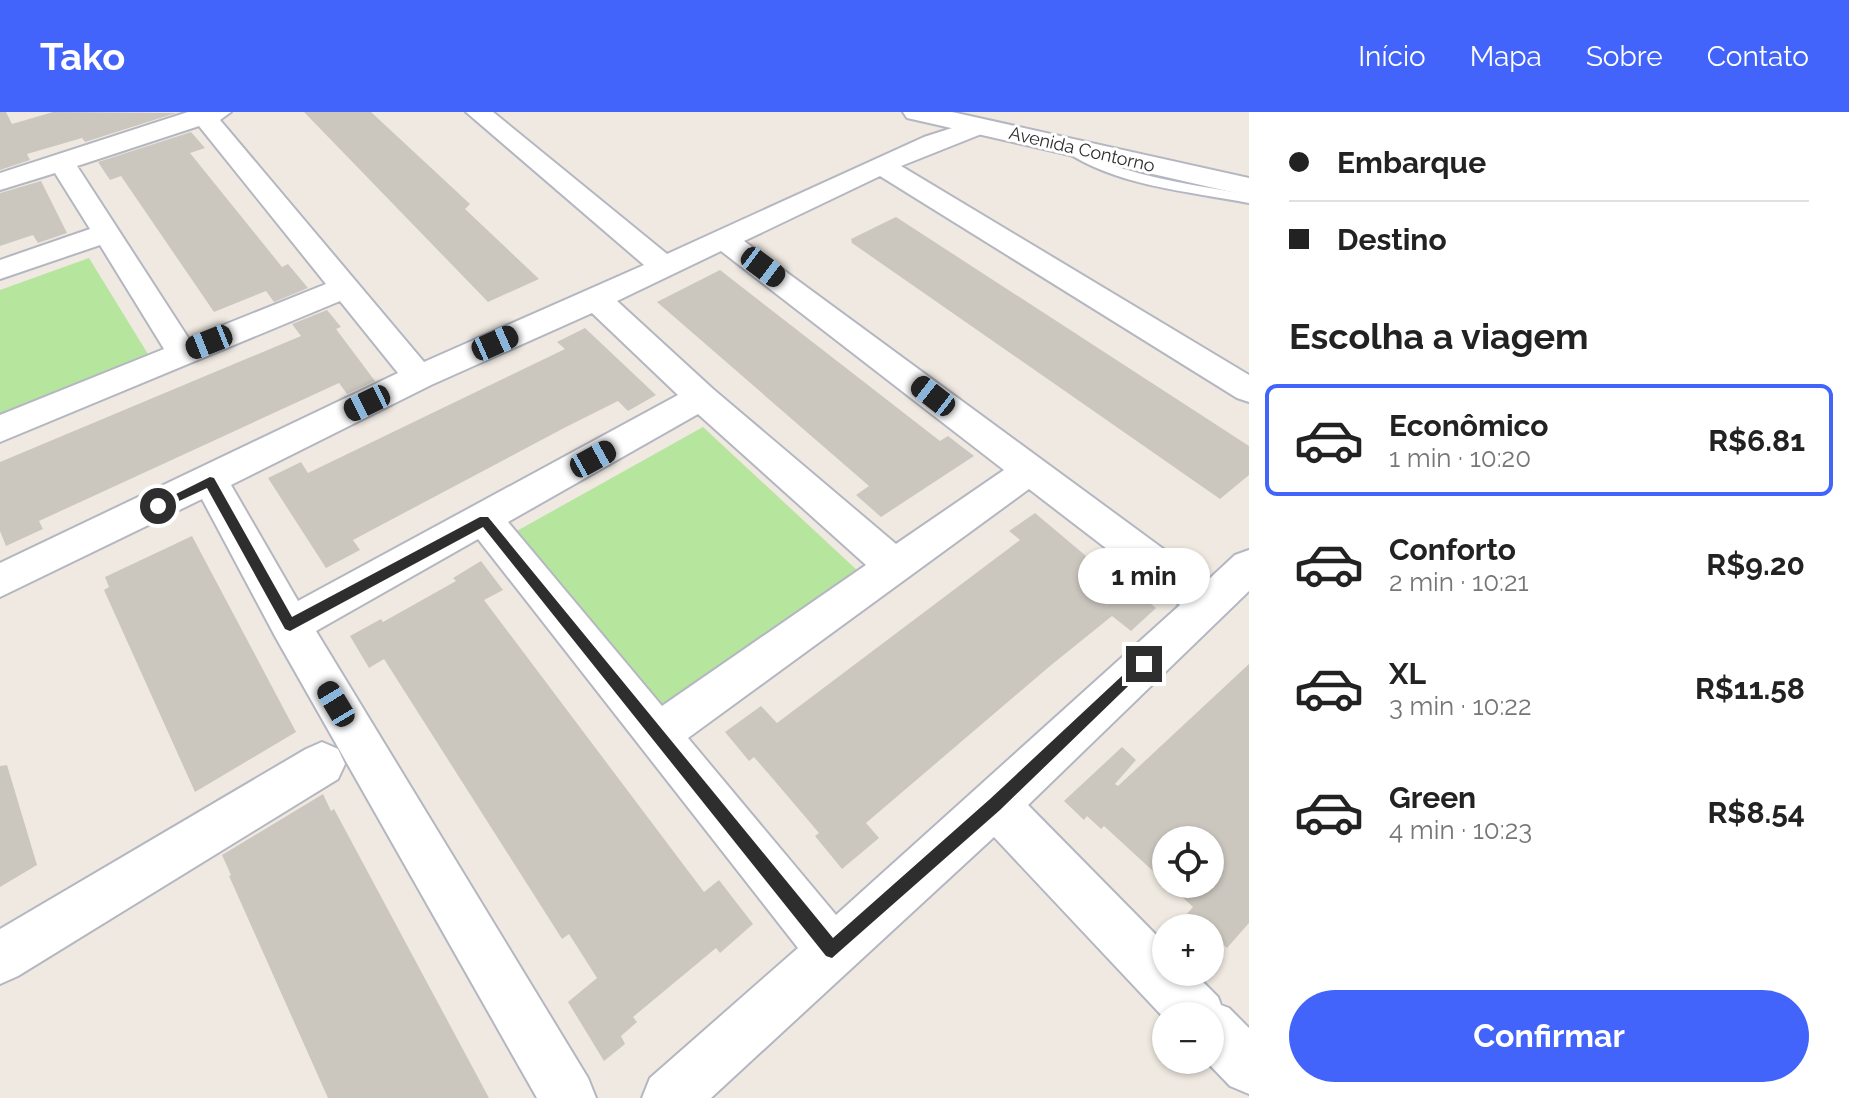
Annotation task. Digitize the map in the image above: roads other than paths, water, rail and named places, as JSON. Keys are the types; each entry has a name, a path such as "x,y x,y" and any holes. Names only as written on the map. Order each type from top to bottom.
{"main road":[{"name":"Avenida Contorno","path":"1035,112 1066,132"},
{"name":"Avenida Contorno","path":"924,123 1066,132 1249,187"}],"street":[{"path":"478,112 663,266"},
{"path":"0,182 208,114 344,288 419,377"},
{"path":"0,581 419,377 596,299 881,165 924,123"},
{"path":"62,163 182,353"},
{"path":"881,165 1249,390"},
{"path":"0,270 107,233"},
{"path":"723,239 1208,604"},
{"path":"0,429 344,288"},
{"path":"596,299 701,397 893,565"},
{"path":"290,625 701,397"},
{"path":"657,735 1030,470"},
{"path":"210,481 290,625 568,1098"},
{"path":"484,520 832,950"},
{"path":"670,1098 995,805 1249,566"},
{"path":"0,958 322,764"},
{"path":"995,805 1185,1002"}],"lane":[{"path":"1066,132 1078,157 1105,167 1249,199"}]}
